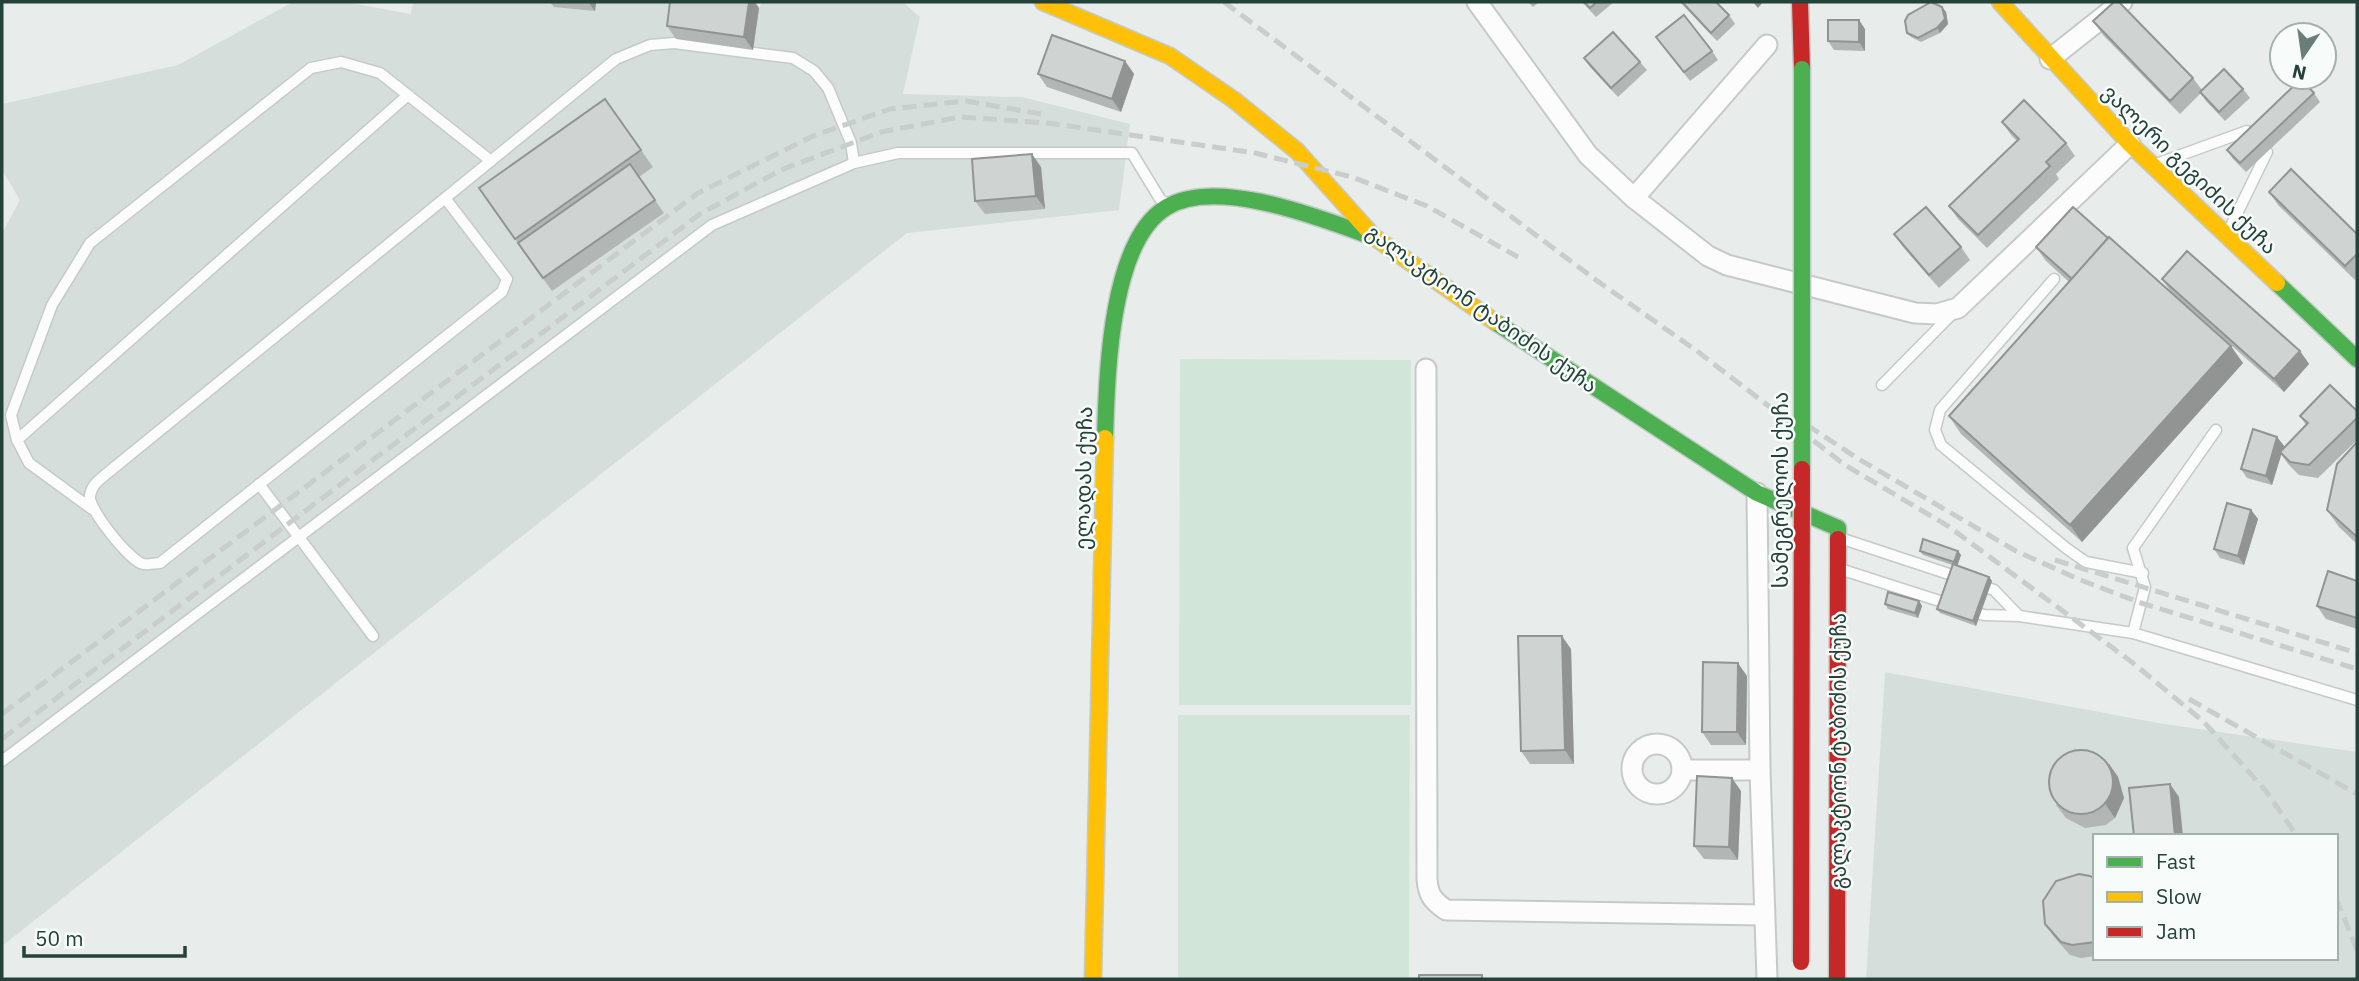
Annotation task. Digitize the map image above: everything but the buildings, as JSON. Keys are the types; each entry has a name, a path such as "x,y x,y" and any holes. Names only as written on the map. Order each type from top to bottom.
{"street":[{"name":"გალაკტიონ ტაბიძის ქუჩა","path":"1043,2 1170,56 1234,100 1297,151 1374,237 1503,328 1757,493 1838,528 1837,979"},
{"path":"1477,2 1588,155 1634,198 1708,256 1727,265 1915,313 1937,314 1958,308 2130,144"},
{"name":"სამეგრელოს ქუჩა","path":"1800,2 1801,979"},
{"name":"ვალერი გეგიძის ქუჩა","path":"2000,2 2130,144 2357,359"},
{"path":"2050,59 2122,2"},
{"path":"1634,198 1767,46"},
{"path":"1169,205 1215,198 1261,203 1374,237"},
{"name":"ელადას ქუჩა","path":"1093,979 1109,340 1116,305 1140,238 1155,215 1169,205"},
{"path":"2345,347 2357,335"},
{"path":"1426,369 1428,893 1434,902 1446,910 1763,915"},
{"path":"1757,493 1763,915 1768,979"},
{"path":"1682,770 1760,770"}],"lane":[{"path":"92,509 89,499 92,487 616,59 650,45 674,43 793,58 814,71 828,89 852,143 854,163"},
{"path":"445,198 507,279 502,292 159,563 144,565 131,557 92,509 29,463 17,440 11,415 52,305 90,243 312,68 341,62 380,73 491,161"},
{"path":"17,440 408,94"},
{"path":"2152,165 2247,131 2254,139"},
{"path":"2226,235 2267,152"},
{"path":"2,761 712,225 854,163 898,153 1132,153 1160,199 1169,205"},
{"path":"2054,279 1940,410 1935,430 1941,445 2086,562 2143,573"},
{"path":"1882,385 1958,308"},
{"path":"2133,633 2145,587 2143,573 2133,548 2216,430"},
{"path":"259,484 373,636"},
{"path":"1840,538 1994,590 2019,616"},
{"path":"1839,568 1984,615 2019,616 2133,633 2357,700"}],"shaded area":[{"path":"293,2 345,2 411,14 413,2 716,2 759,8 762,2 903,2 920,17 903,94 1022,97 1130,124 1119,210 907,233 2,946 2,233 20,200 2,170 2,104 178,65"},
{"path":"1885,672 2158,723 2357,752 2357,979 1866,979"}],"green space":[{"path":"1180,359 1411,360 1411,705 1179,705"},
{"path":"1178,715 1410,715 1409,979 1178,979"}],"railway":[{"path":"1224,2 1596,280 1697,351 1845,465 1948,526 2133,663 2204,722 2266,791 2296,834"},
{"path":"2,714 698,193 813,136 890,109 966,101 1041,114"},
{"path":"2,739 700,214 781,170 881,132 960,117 1047,123 1255,153 1352,177 1427,206 1518,257"},
{"path":"1807,425 1857,458 2016,551 2078,579 2141,603 2357,669"},
{"path":"2055,560 2357,653"},
{"path":"2189,699 2357,794"},
{"path":"2338,903 2357,950"}],"traffic: fast":[{"path":"1802,69 1802,469"},
{"path":"1105,438 1110,348 1122,279 1133,249 1148,224 1167,207 1188,199 1213,196 1240,198 1297,211 1370,236"},
{"path":"2277,283 2357,359"},
{"path":"1495,322 1757,493 1838,528 1838,539"}],"traffic: slow":[{"path":"1043,2 1170,56 1234,100 1297,151 1374,237 1495,322"},
{"path":"2000,2 2130,144 2277,283"},
{"path":"1093,979 1105,438"}],"traffic: jam":[{"path":"1800,2 1802,69"},
{"path":"1801,962 1802,469"},
{"path":"1837,979 1838,539"}]}
